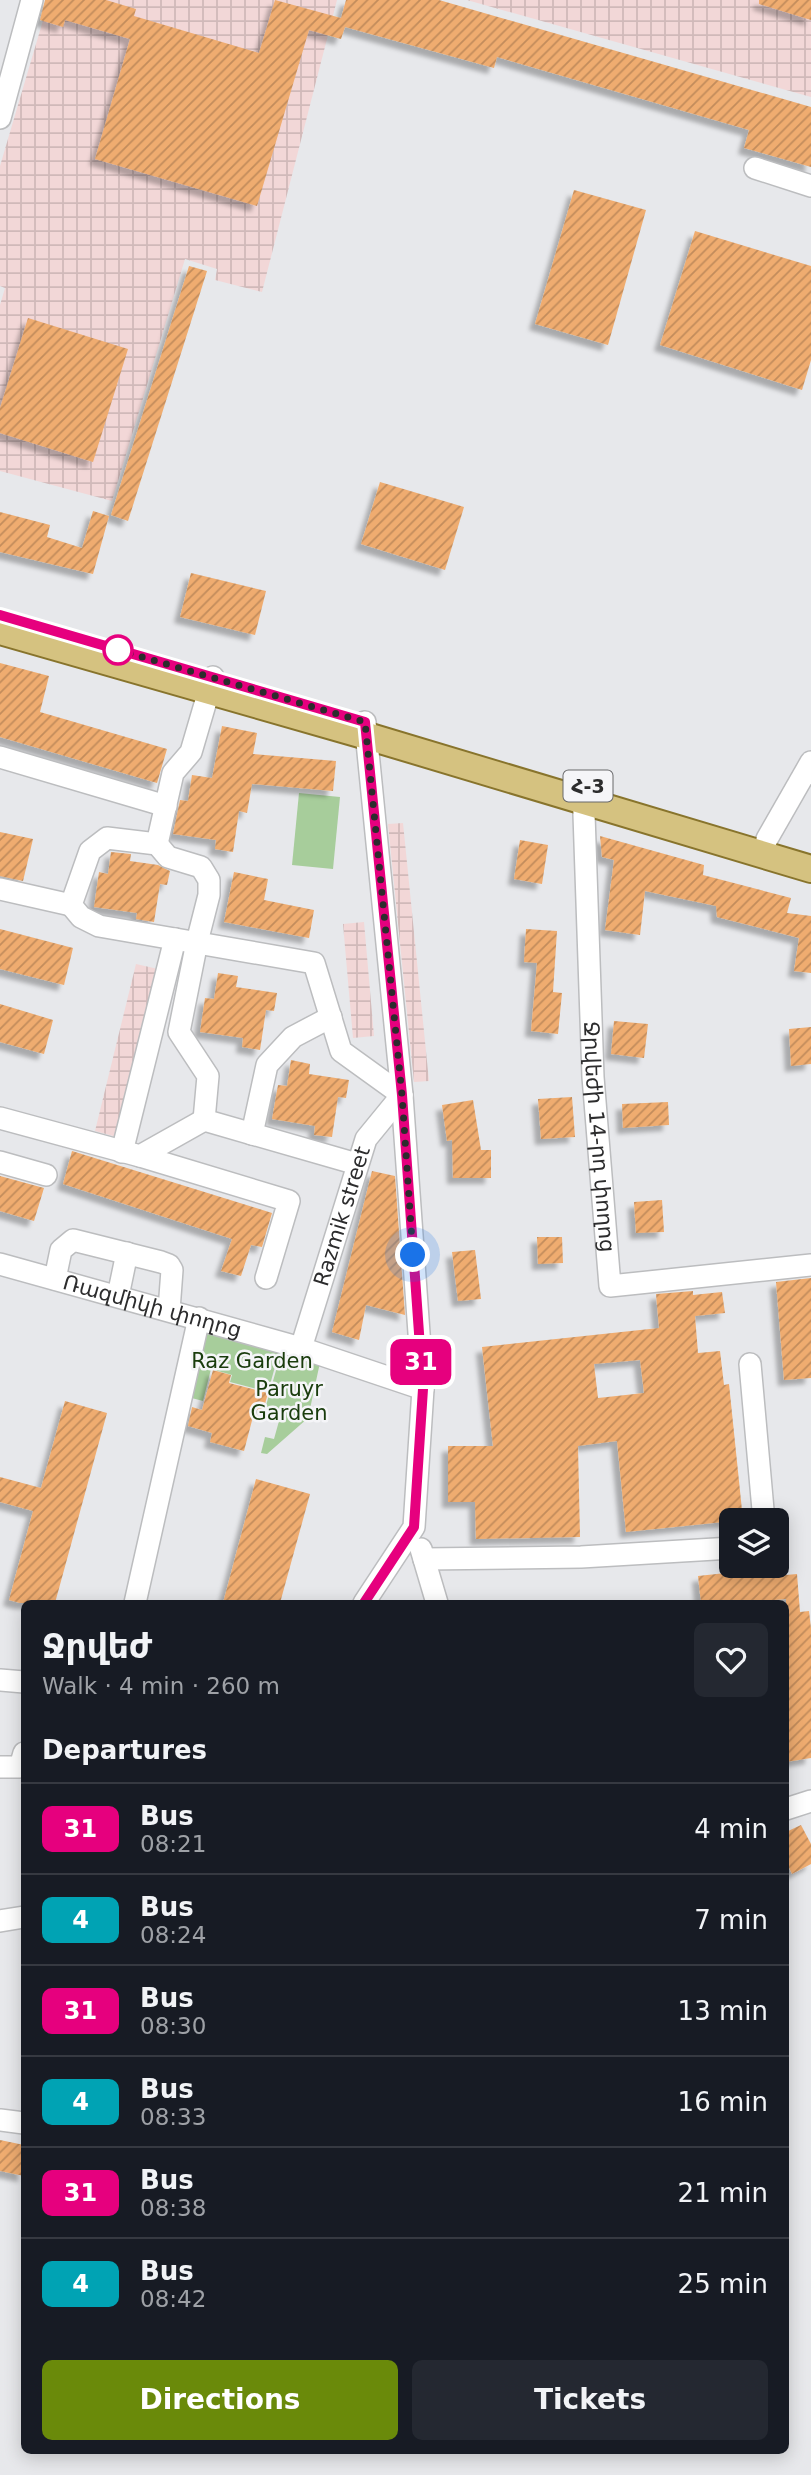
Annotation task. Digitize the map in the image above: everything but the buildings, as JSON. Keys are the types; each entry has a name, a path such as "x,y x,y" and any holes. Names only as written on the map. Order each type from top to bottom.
{"main road":[{"name":"Հ-3","path":"0,615 211,684 583,793 811,869"},
{"name":"Հ-3","path":"0,631 211,684"},
{"name":"Հ-3","path":"583,793 811,851"}],"street":[{"path":"0,118 32,0"},
{"path":"755,168 811,186"},
{"path":"157,844 173,774 191,752 211,684"},
{"path":"366,729 402,1095 423,1389 414,1527 436,1600"},
{"path":"0,758 166,806"},
{"path":"768,839 811,762"},
{"name":"Ջրվեժի 14-րդ փողոց","path":"583,793 593,1077 610,1286 811,1265"},
{"path":"71,905 90,851 107,838 157,844 168,858 201,867 209,880 209,895 179,1032 208,1076 204,1120"},
{"path":"0,888 71,905 81,918 99,926 314,963 341,1051 402,1095"},
{"path":"131,1154 175,939"},
{"path":"252,1134 267,1065 293,1037 331,1017"},
{"name":"Razmik street","path":"301,1349 366,1139 402,1095"},
{"path":"0,1118 289,1201 266,1278"},
{"path":"131,1154 204,1120 357,1164"},
{"path":"0,1163 46,1175"},
{"path":"55,1279 61,1250 73,1240 127,1253 169,1265 172,1270 169,1310"},
{"path":"118,1296 127,1253"},
{"name":"Ռազմիկի փողոց","path":"0,1264 198,1318 423,1389"},
{"path":"136,1600 198,1318"},
{"path":"750,1363 763,1508"},
{"path":"366,1600 414,1527"},
{"path":"424,1559 581,1557 719,1549"},
{"path":"0,1680 21,1682"},
{"path":"0,1767 20,1766 21,1763"},
{"path":"789,1807 811,1801"},
{"path":"0,1921 21,1918"},
{"path":"0,2120 21,2123"}],"shaded area":[{"path":"49,0 337,0 262,292 215,280 217,269 185,259 112,501 0,471 0,305 5,288 0,286 0,166"},
{"path":"467,0 811,0 811,97"},
{"path":"403,823 429,1081 414,1082 388,824"},
{"path":"364,922 374,1036 353,1038 343,924"},
{"path":"136,964 158,969 117,1137 95,1131"}],"green space":[{"path":"299,793 340,797 333,869 292,865"},
{"name":"Raz Garden","path":"200,1322 281,1345 268,1392 230,1382 232,1375 211,1369 203,1401 184,1396"},
{"name":"Paruyr Garden","path":"283,1346 321,1358 308,1418 267,1454 261,1453 265,1437 274,1439 279,1421 263,1416"}],"bus line":[{"name":"31","path":"0,615 365,722 402,1095 423,1389 414,1527 366,1600"}],"route":[{"path":"118,650 365,722 402,1095 413,1255"}]}
